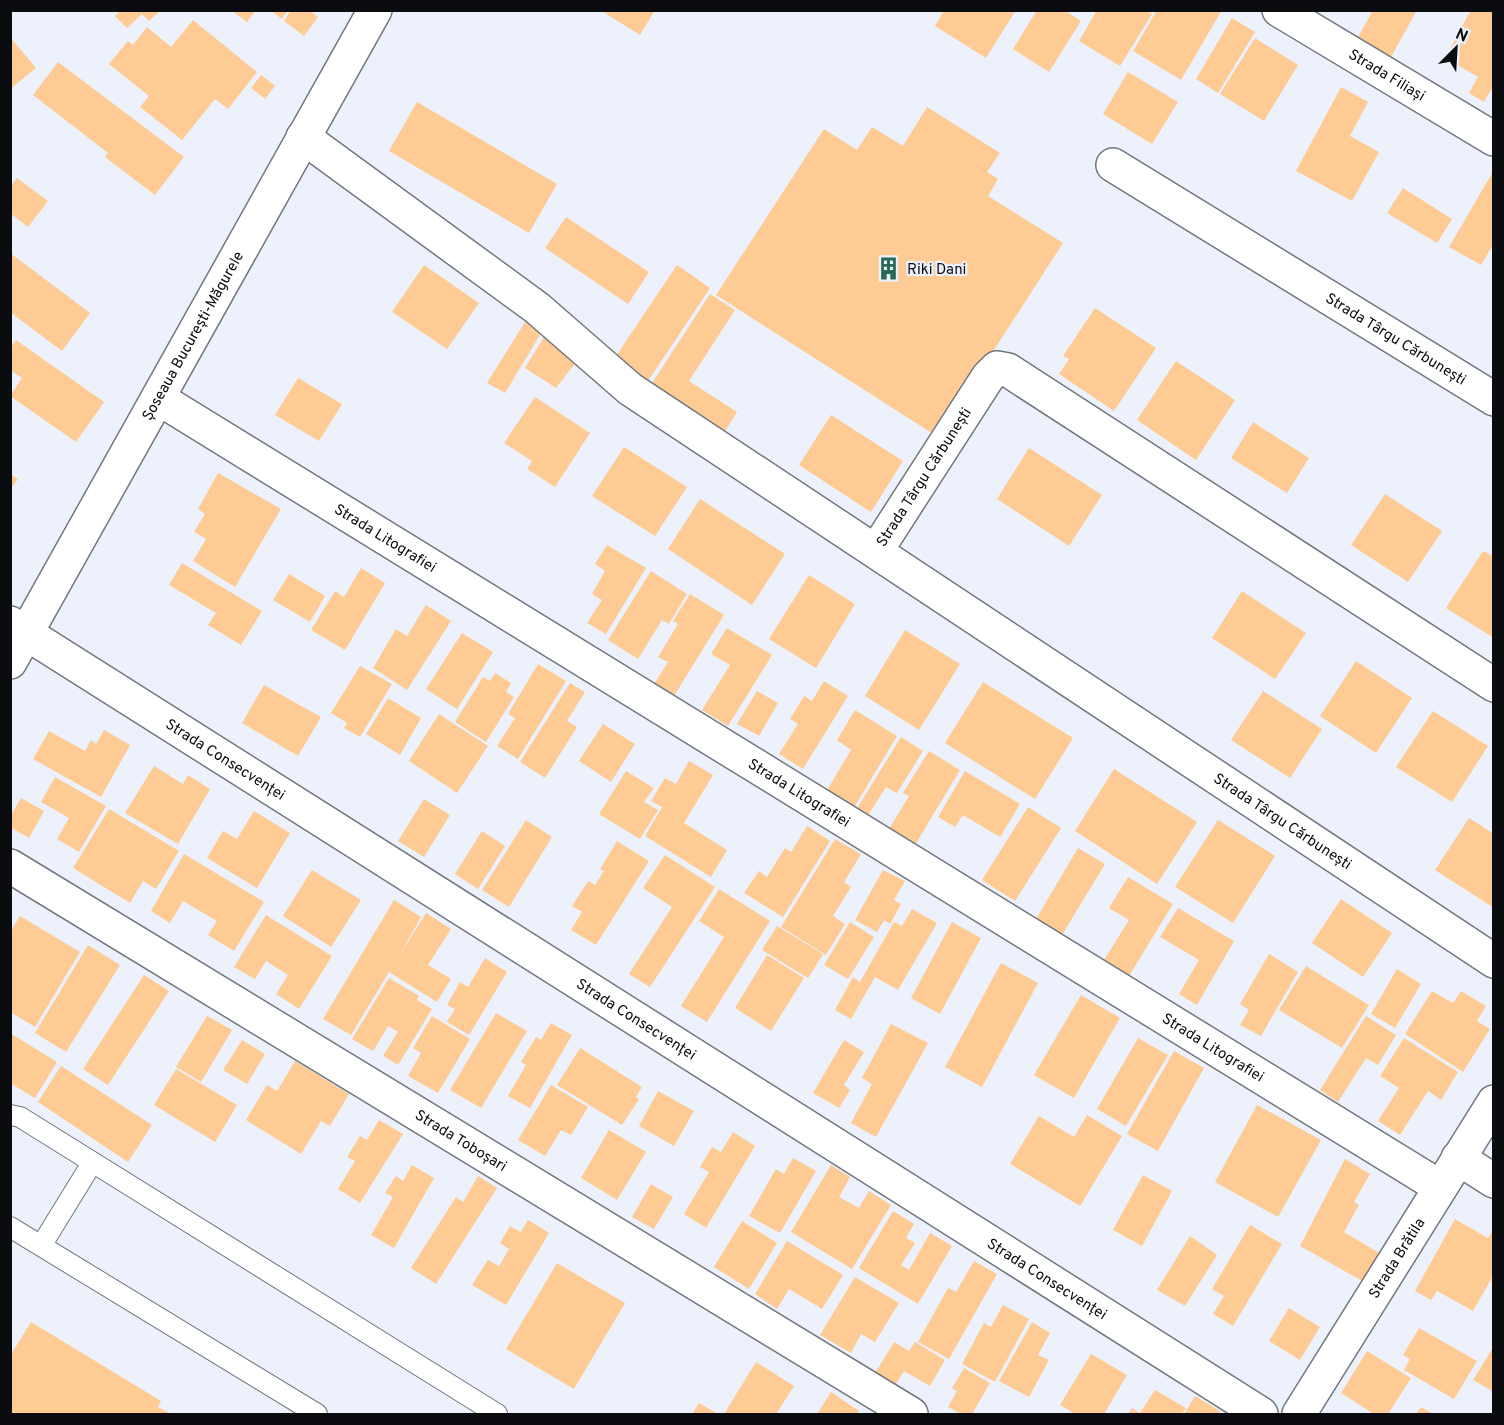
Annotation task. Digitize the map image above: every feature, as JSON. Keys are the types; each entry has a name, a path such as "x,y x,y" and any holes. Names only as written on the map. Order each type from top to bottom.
{"street":[{"name":"Șoseaua București-Măgurele","path":"16,640 158,398 375,10"},
{"name":"Strada Filiași","path":"1279,10 1494,139"},
{"path":"303,137 537,308 630,389 876,551"},
{"name":"Strada Târgu Cărbunești","path":"1113,165 1494,399"},
{"name":"Strada Târgu Cărbunești","path":"1494,684 1008,370 997,368 988,376 876,551 1494,961"},
{"name":"Strada Litografiei","path":"158,398 1440,1187"},
{"name":"Strada Consecvenței","path":"16,640 1261,1414"},
{"name":"Strada Toboșari","path":"10,866 911,1414"},
{"name":"Strada Brătila","path":"1299,1414 1494,1102"},
{"path":"1458,1158 1494,1181"}],"lane":[{"path":"10,1115 21,1117 496,1414"},
{"path":"41,1246 92,1163"},
{"path":"10,1227 317,1414"}],"building":[{"path":"121,10 161,10 149,21 142,14 127,28 115,16"},
{"path":"231,10 256,10 247,22"},
{"path":"270,10 288,10 282,19"},
{"path":"291,10 309,10 318,17 304,36 284,21"},
{"path":"600,10 655,10 640,35"},
{"path":"944,10 1016,10 986,58 935,26"},
{"path":"1037,10 1064,10 1081,21 1049,72 1013,49"},
{"path":"1097,10 1145,10 1152,14 1120,66 1079,41"},
{"path":"1157,10 1222,10 1181,80 1133,51"},
{"path":"1373,10 1417,10 1391,57 1357,39"},
{"path":"1471,10 1494,10 1494,85 1484,102 1469,93 1478,77 1445,58"},
{"path":"1232,18 1255,32 1218,93 1196,79"},
{"path":"193,20 257,72 228,109 215,99 182,140 140,107 149,96 109,64 128,41 133,45 147,27 171,47"},
{"path":"10,37 36,68 10,89"},
{"path":"1255,38 1298,65 1264,121 1220,94"},
{"path":"58,62 184,157 155,195 105,157 108,153 33,95"},
{"path":"1128,72 1178,102 1152,144 1103,114"},
{"path":"261,75 275,86 265,99 251,88"},
{"path":"1341,87 1368,102 1350,136 1379,152 1352,201 1296,171"},
{"path":"417,102 557,184 529,233 389,151"},
{"name":"Riki Dani","path":"927,107 1000,153 987,172 998,179 988,196 1063,243 938,437 716,295 824,129 857,150 872,127 903,146"},
{"path":"1494,170 1494,243 1481,265 1449,247"},
{"path":"17,178 48,201 28,227 10,213 10,187"},
{"path":"1403,188 1452,219 1437,243 1387,213"},
{"path":"566,217 649,272 628,304 545,248"},
{"path":"10,253 90,313 62,351 10,312"},
{"path":"424,265 479,303 447,349 392,312"},
{"path":"677,265 710,288 648,381 614,359"},
{"path":"710,294 735,310 689,381 737,412 721,438 647,391"},
{"path":"1095,308 1156,348 1114,411 1059,374 1069,359 1063,356"},
{"path":"530,314 546,325 505,393 487,383"},
{"path":"548,330 580,357 556,388 525,368"},
{"path":"16,340 104,402 76,442 10,396 22,378 10,370 10,348"},
{"path":"1176,361 1235,400 1196,460 1137,420"},
{"path":"298,378 342,404 319,441 275,415"},
{"path":"535,397 590,433 555,487 527,469 532,461 504,443"},
{"path":"831,415 903,461 871,512 799,465"},
{"path":"1253,422 1309,458 1287,493 1231,458"},
{"path":"624,447 687,487 655,536 592,496"},
{"path":"1029,448 1102,495 1069,546 997,499"},
{"path":"218,473 281,509 235,587 193,561 206,539 194,532 205,514 198,509"},
{"path":"10,474 18,479 10,490"},
{"path":"1385,494 1442,531 1408,582 1351,545"},
{"path":"700,499 785,554 752,605 668,549"},
{"path":"607,545 646,568 606,634 587,623 602,600 592,594 605,571 595,564"},
{"path":"1483,551 1494,557 1494,638 1446,608"},
{"path":"182,563 262,611 241,645 208,625 216,613 169,585"},
{"path":"361,568 385,583 345,650 311,630 335,591 344,597"},
{"path":"651,571 687,594 669,624 662,620 638,659 608,640"},
{"path":"289,574 325,596 310,622 273,600"},
{"path":"809,575 855,604 816,668 769,639"},
{"path":"1242,591 1306,633 1275,679 1212,638"},
{"path":"690,594 724,615 674,696 654,684 668,662 658,657 678,624 673,621"},
{"path":"426,605 451,621 407,690 373,668 396,629 407,636"},
{"path":"727,628 772,655 728,726 702,710 730,665 711,654"},
{"path":"905,630 960,664 919,730 865,696"},
{"path":"462,633 493,652 457,709 426,689"},
{"path":"1356,661 1412,698 1376,753 1320,716"},
{"path":"538,664 566,681 518,759 497,746 515,718 508,714"},
{"path":"360,666 392,684 360,737 344,728 347,723 331,713"},
{"path":"495,673 511,683 506,692 514,697 486,742 455,722 483,677 490,681"},
{"path":"824,681 848,696 803,769 779,754 798,724 790,719 804,696 812,701"},
{"path":"983,682 1073,738 1035,799 945,743"},
{"path":"570,683 585,692 567,721 577,727 545,778 520,762"},
{"path":"264,685 321,717 298,756 242,723"},
{"path":"757,691 778,703 759,736 737,724"},
{"path":"1263,691 1322,729 1290,778 1231,740"},
{"path":"388,698 421,718 400,755 366,734"},
{"path":"855,710 897,736 852,811 824,795 851,750 837,740"},
{"path":"1433,711 1488,746 1452,802 1396,767"},
{"path":"439,714 488,746 457,793 409,761"},
{"path":"603,724 635,744 611,782 579,761"},
{"path":"104,730 130,745 101,797 33,759 49,731 85,751 91,740 96,744"},
{"path":"901,737 923,751 897,793 886,787 867,817 856,810"},
{"path":"929,751 960,770 915,845 889,829 909,796 903,793"},
{"path":"689,761 713,775 684,823 727,850 711,877 645,836 662,807 651,801 665,778 676,784"},
{"path":"154,766 183,784 188,775 210,789 178,844 125,813"},
{"path":"1114,769 1197,822 1157,884 1075,831"},
{"path":"626,771 654,788 644,802 658,810 640,839 599,814"},
{"path":"965,771 1020,804 1000,837 963,815 955,827 938,817"},
{"path":"55,777 106,806 79,852 57,839 69,818 41,802"},
{"path":"21,798 44,811 29,838 10,827 10,817"},
{"path":"424,799 450,815 424,857 398,841"},
{"path":"1028,807 1061,828 1015,901 982,880"},
{"path":"109,809 179,851 156,889 143,881 130,903 73,868"},
{"path":"254,811 290,833 257,888 207,858 223,831 237,839"},
{"path":"1469,818 1494,834 1494,908 1435,870"},
{"path":"526,820 552,837 509,907 482,890"},
{"path":"1218,820 1275,856 1233,923 1175,887"},
{"path":"807,826 830,841 783,917 744,893 759,871 767,877 785,848 791,852"},
{"path":"482,831 505,846 478,889 455,874"},
{"path":"835,839 861,854 844,882 851,887 833,916 845,924 826,955 781,927"},
{"path":"617,841 649,861 596,945 571,930 582,912 572,906 588,881 595,885 604,871 600,869"},
{"path":"1078,848 1105,864 1062,935 1036,919"},
{"path":"184,854 264,902 234,951 208,935 217,921 183,901 170,923 151,911"},
{"path":"665,855 715,887 650,987 629,974 672,907 643,888"},
{"path":"312,870 361,900 331,947 283,916"},
{"path":"883,870 905,881 894,900 901,904 890,924 884,920 877,932 855,920"},
{"path":"1128,877 1173,904 1129,976 1104,960 1129,920 1109,908"},
{"path":"719,889 770,921 707,1022 681,1006 724,937 699,921"},
{"path":"1341,899 1392,933 1363,977 1312,943"},
{"path":"394,900 421,917 400,955 426,913 451,929 428,965 451,979 437,1002 389,972 351,1035 323,1019"},
{"path":"1178,908 1234,941 1197,1005 1179,994 1199,960 1160,937"},
{"path":"912,909 937,923 898,990 875,977 851,1019 835,1010 853,977 860,982 894,922 902,926"},
{"path":"266,915 332,956 299,1009 276,994 288,975 266,961 255,979 234,967"},
{"path":"20,916 80,952 35,1027 10,1012 10,932"},
{"path":"850,922 874,937 848,979 824,965"},
{"path":"952,922 981,938 940,1014 911,998"},
{"path":"777,926 823,954 808,978 762,950"},
{"path":"88,945 120,965 66,1052 35,1033"},
{"path":"1269,954 1298,972 1261,1036 1240,1025 1249,1010 1240,1004"},
{"path":"767,955 804,978 771,1031 735,1008"},
{"path":"485,958 507,972 469,1035 447,1022 455,1009 447,1005 460,982 468,987"},
{"path":"1001,963 1038,983 982,1087 945,1067"},
{"path":"1306,966 1369,1005 1342,1048 1279,1010"},
{"path":"1397,969 1421,984 1395,1028 1371,1014"},
{"path":"144,975 169,991 108,1085 83,1069"},
{"path":"389,978 419,996 417,1000 432,1009 398,1065 383,1056 398,1032 388,1026 373,1051 352,1039"},
{"path":"1432,991 1453,1003 1461,991 1486,1006 1477,1021 1490,1029 1463,1072 1405,1034"},
{"path":"1081,995 1120,1018 1074,1098 1034,1075"},
{"path":"496,1013 527,1031 481,1108 450,1090"},
{"path":"207,1016 232,1030 201,1082 176,1067"},
{"path":"432,1016 470,1039 438,1093 408,1076 421,1053 413,1048"},
{"path":"1366,1016 1396,1035 1378,1065 1366,1058 1338,1102 1320,1090"},
{"path":"551,1023 572,1035 530,1108 508,1096 526,1065 521,1062 536,1037 541,1040"},
{"path":"891,1024 928,1043 876,1137 851,1123 872,1084 862,1078"},
{"path":"10,1033 57,1062 35,1098 10,1083"},
{"path":"1138,1038 1168,1055 1126,1126 1097,1109"},
{"path":"1404,1038 1458,1072 1441,1100 1428,1091 1400,1135 1378,1121 1399,1088 1380,1076"},
{"path":"242,1040 265,1054 247,1084 223,1070"},
{"path":"844,1040 864,1052 844,1085 850,1090 839,1108 813,1093"},
{"path":"580,1048 642,1087 636,1097 639,1099 622,1125 557,1085"},
{"path":"1174,1051 1204,1068 1158,1151 1127,1134"},
{"path":"295,1061 349,1094 330,1126 321,1121 301,1154 246,1120 267,1085 277,1091"},
{"path":"61,1066 152,1125 128,1162 38,1102"},
{"path":"176,1069 237,1105 215,1142 154,1105"},
{"path":"551,1085 588,1107 571,1135 561,1130 545,1156 518,1140"},
{"path":"658,1091 694,1111 674,1146 639,1126"},
{"path":"1257,1105 1321,1140 1278,1217 1215,1182"},
{"path":"1087,1115 1122,1136 1080,1206 1010,1164 1039,1116 1074,1137"},
{"path":"379,1120 403,1134 360,1203 338,1189 355,1161 347,1157 360,1136 367,1140"},
{"path":"609,1130 646,1152 617,1200 581,1178"},
{"path":"733,1132 755,1146 706,1228 684,1214 709,1172 700,1167 712,1147 721,1152"},
{"path":"793,1158 816,1171 780,1233 749,1216 776,1169 784,1174"},
{"path":"1345,1159 1370,1174 1354,1202 1359,1205 1344,1232 1379,1253 1364,1282 1300,1246"},
{"path":"412,1165 434,1178 394,1248 371,1235 393,1197 385,1193 396,1176 403,1181"},
{"path":"831,1165 850,1177 839,1197 859,1208 869,1191 891,1205 852,1269 791,1232"},
{"path":"1143,1175 1172,1191 1142,1246 1113,1230"},
{"path":"478,1176 497,1188 436,1284 411,1268 456,1197 463,1202"},
{"path":"651,1184 673,1197 654,1229 632,1217"},
{"path":"893,1211 914,1224 906,1238 915,1243 901,1265 909,1270 930,1233 952,1246 918,1304 859,1268"},
{"path":"1455,1219 1488,1238 1494,1229 1494,1274 1473,1311 1437,1291 1431,1300 1415,1291"},
{"path":"528,1220 549,1233 506,1305 472,1285 488,1260 499,1266 509,1249 500,1243 510,1226 521,1232"},
{"path":"742,1221 777,1243 749,1289 714,1267"},
{"path":"1250,1225 1282,1244 1233,1326 1213,1314 1224,1296 1212,1289"},
{"path":"1190,1236 1217,1255 1185,1306 1157,1290"},
{"path":"787,1241 843,1275 822,1309 789,1289 777,1309 755,1294"},
{"path":"974,1261 997,1274 949,1359 918,1342 948,1288 956,1292"},
{"path":"557,1263 625,1303 574,1389 506,1349"},
{"path":"855,1277 899,1303 875,1342 861,1334 851,1353 820,1335"},
{"path":"1003,1305 1029,1319 995,1382 962,1364 984,1323 991,1327"},
{"path":"1289,1308 1320,1327 1300,1360 1269,1341"},
{"path":"31,1322 161,1401 158,1407 171,1414 10,1414 10,1356"},
{"path":"1032,1322 1050,1333 1038,1355 1049,1360 1029,1397 999,1381"},
{"path":"1419,1328 1477,1361 1454,1399 1404,1370 1410,1359 1403,1355"},
{"path":"894,1342 909,1351 915,1342 945,1360 930,1386 904,1371 894,1387 874,1375"},
{"path":"1494,1346 1494,1392 1473,1380"},
{"path":"1367,1351 1411,1378 1388,1414 1374,1414 1341,1393"},
{"path":"1091,1354 1127,1375 1104,1414 1071,1414 1072,1412 1060,1405"},
{"path":"756,1362 794,1386 776,1414 724,1414"},
{"path":"964,1368 990,1383 972,1414 961,1414 948,1407 957,1391 952,1388"},
{"path":"1155,1390 1186,1408 1182,1414 1128,1414 1132,1408 1140,1413"},
{"path":"831,1392 859,1411 857,1414 817,1414"},
{"path":"1195,1396 1220,1411 1218,1414 1184,1414"},
{"path":"699,1403 718,1414 692,1414"},
{"path":"1421,1407 1433,1414 1416,1414"}],"place":[{"name":"Riki Dani","path":"889,269"}]}
